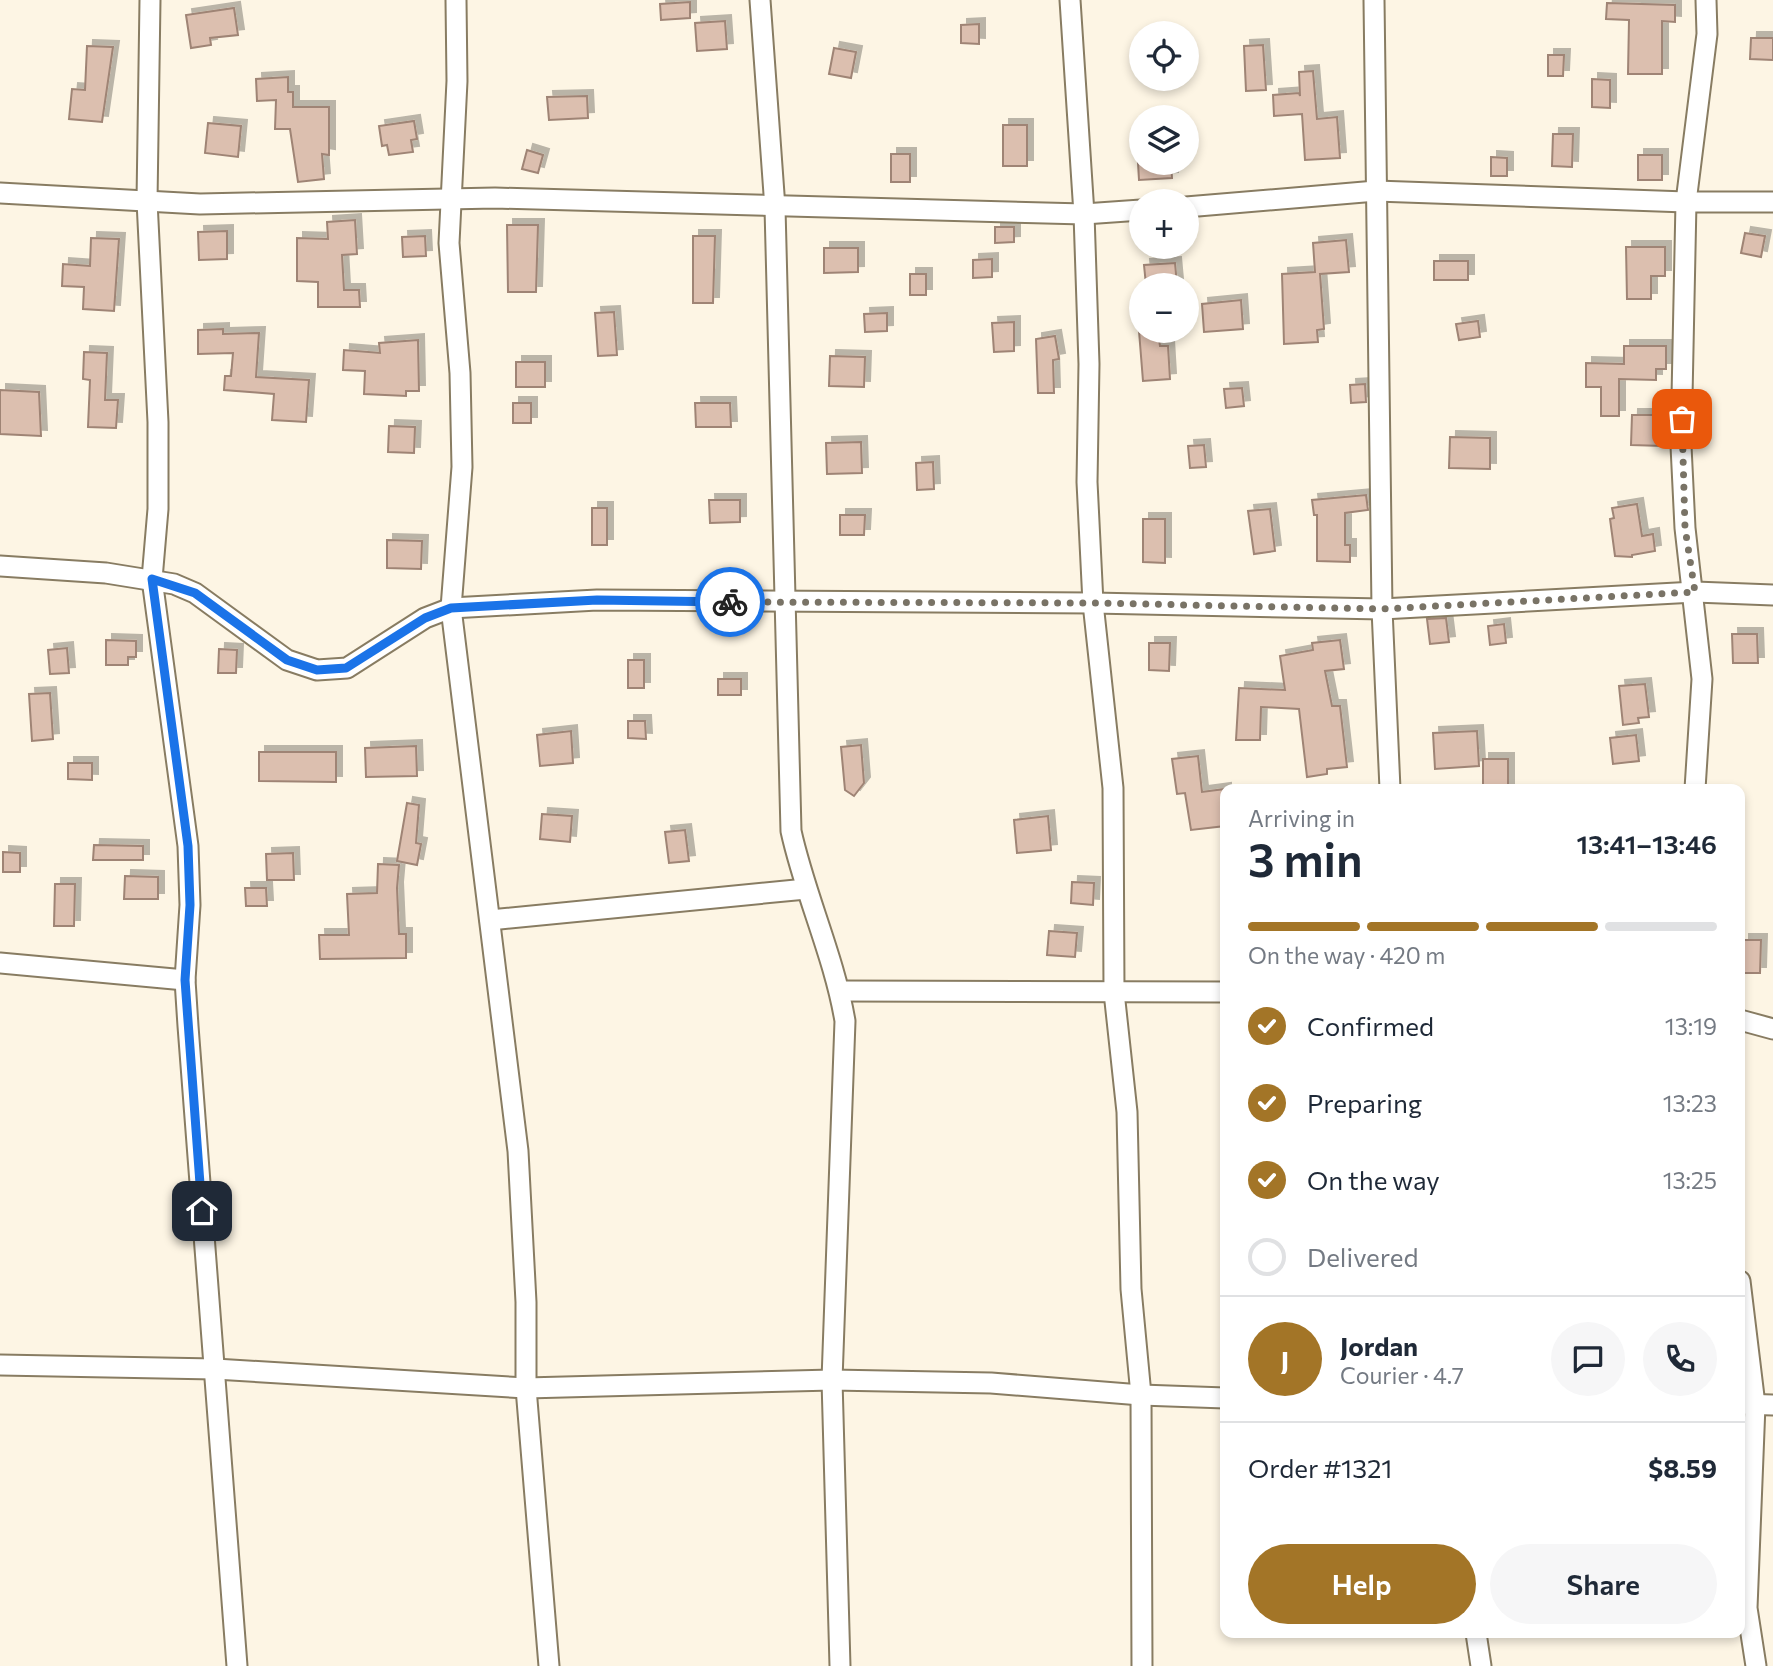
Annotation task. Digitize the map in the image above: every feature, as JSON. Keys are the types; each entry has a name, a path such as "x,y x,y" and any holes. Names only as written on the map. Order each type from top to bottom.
{"street":[{"path":"150,0 151,86 147,201 159,422 158,509 152,579 188,846 190,905 185,980 237,1666"},
{"path":"456,0 457,81 449,200 449,243 460,373 462,467 451,608 518,1151 526,1302 526,1388 549,1666"},
{"path":"760,0 775,208 791,831 806,889 840,991 845,1021 831,1380 840,1666"},
{"path":"1070,0 1084,214 1088,364 1087,482 1093,603 1113,788 1114,992 1127,1112 1130,1289 1141,1395 1142,1666"},
{"path":"1374,0 1382,609 1390,784"},
{"path":"1695,784 1702,679 1695,592 1685,528 1681,446 1686,202 1707,34 1706,0"},
{"path":"1199,206 1376,191 1686,202 1773,202"},
{"path":"0,193 200,204 495,198 775,208 1084,214 1129,211"},
{"path":"0,566 152,579 195,593 287,660 317,670 346,668 425,618 451,608 597,600 1093,603 1382,609 1695,592 1773,595"},
{"path":"490,920 806,889"},
{"path":"0,963 185,980"},
{"path":"840,991 1220,992"},
{"path":"1745,1021 1773,1029"},
{"path":"1745,1319 1756,1404 1747,1608 1756,1666"},
{"path":"0,1365 215,1369 526,1388 831,1380 991,1383 1141,1395 1220,1398"},
{"path":"1477,1638 1481,1666"}],"building":[{"path":"690,2 690,18 661,20 660,4"},
{"path":"1607,3 1675,5 1675,22 1662,21 1662,74 1628,74 1629,20 1606,19"},
{"path":"234,8 238,35 210,38 211,45 191,48 186,15"},
{"path":"725,21 727,49 697,51 695,23"},
{"path":"979,24 979,44 961,43 961,25"},
{"path":"1751,38 1773,38 1773,60 1750,59"},
{"path":"1263,45 1266,90 1246,91 1244,46"},
{"path":"87,46 113,47 102,122 69,119 72,89 85,90"},
{"path":"834,48 856,52 851,78 829,74"},
{"path":"1548,55 1564,55 1563,76 1548,76"},
{"path":"1313,71 1317,119 1337,117 1340,158 1305,160 1302,114 1274,116 1273,95 1299,93 1300,96 1299,72"},
{"path":"288,77 288,92 293,92 293,107 329,107 329,155 322,154 324,179 298,182 290,129 275,129 276,100 257,101 256,79"},
{"path":"1592,79 1610,80 1610,108 1592,107"},
{"path":"587,96 588,118 549,120 547,97"},
{"path":"414,121 417,139 411,140 413,152 389,155 387,145 382,146 379,126"},
{"path":"208,123 241,126 238,157 205,153"},
{"path":"1003,125 1027,125 1027,166 1003,166"},
{"path":"1553,134 1573,134 1572,167 1552,166"},
{"path":"527,150 543,155 538,173 522,169"},
{"path":"891,154 910,154 910,182 891,182"},
{"path":"1638,155 1662,155 1662,180 1638,180"},
{"path":"1491,157 1507,158 1507,176 1491,176"},
{"path":"1139,175 1172,175 1172,178 1139,180"},
{"path":"355,220 357,254 342,255 344,290 359,290 360,307 318,307 318,282 297,281 297,238 328,239 327,222"},
{"path":"507,225 538,225 536,292 508,292"},
{"path":"995,227 1014,227 1014,242 995,243"},
{"path":"227,231 227,259 199,260 198,232"},
{"path":"1745,233 1765,236 1761,257 1741,253"},
{"path":"425,236 426,256 403,257 402,237"},
{"path":"693,236 715,236 713,303 693,303"},
{"path":"91,238 119,239 114,311 83,309 84,287 62,286 63,264 90,266"},
{"path":"1346,240 1349,272 1320,274 1324,329 1317,330 1318,342 1284,344 1282,274 1315,272 1313,243"},
{"path":"1626,247 1665,247 1665,276 1651,276 1651,299 1627,299"},
{"path":"824,248 858,248 858,272 824,273"},
{"path":"992,259 992,277 973,278 973,260"},
{"path":"1434,261 1468,261 1468,280 1434,280"},
{"path":"1175,263 1176,273 1145,273 1144,265"},
{"path":"910,274 926,274 926,295 910,295"},
{"path":"1241,300 1243,329 1204,332 1202,304"},
{"path":"614,312 617,355 598,356 595,313"},
{"path":"887,313 887,331 865,332 864,314"},
{"path":"1478,321 1480,337 1459,340 1456,324"},
{"path":"1014,322 1014,351 994,352 992,323"},
{"path":"223,329 223,334 259,333 256,377 309,380 306,422 272,420 274,394 224,390 225,376 231,376 233,353 198,354 198,330"},
{"path":"1055,336 1059,359 1053,360 1054,393 1038,393 1036,339"},
{"path":"418,340 419,391 406,391 406,396 364,394 365,371 343,370 344,350 380,353 379,343"},
{"path":"1140,343 1168,346 1170,379 1143,381"},
{"path":"1624,346 1666,346 1666,369 1656,369 1656,380 1619,379 1619,416 1601,416 1601,387 1586,387 1586,363 1624,364"},
{"path":"84,352 107,353 105,400 118,400 116,428 88,427 90,380 83,379"},
{"path":"830,356 865,357 864,387 829,386"},
{"path":"516,362 545,362 545,387 516,387"},
{"path":"1365,384 1366,402 1351,403 1350,385"},
{"path":"1242,388 1244,406 1226,408 1224,389"},
{"path":"0,390 39,392 41,436 0,434"},
{"path":"513,403 531,403 531,423 513,423"},
{"path":"695,403 730,403 731,427 696,427"},
{"path":"1632,415 1663,415 1663,446 1631,445"},
{"path":"389,426 415,427 414,453 388,452"},
{"path":"1450,437 1490,438 1490,469 1449,468"},
{"path":"861,442 862,473 827,474 826,443"},
{"path":"1204,445 1206,467 1190,468 1188,446"},
{"path":"933,462 934,489 917,490 916,463"},
{"path":"1366,495 1368,510 1345,513 1345,545 1350,545 1350,562 1317,561 1317,515 1314,515 1312,500"},
{"path":"709,500 740,500 740,522 710,523"},
{"path":"1637,504 1642,536 1653,534 1655,551 1632,557 1615,556 1610,519 1614,518 1612,508"},
{"path":"592,508 607,508 607,545 592,545"},
{"path":"1270,509 1275,551 1254,554 1248,511"},
{"path":"840,515 865,515 864,535 840,535"},
{"path":"1143,519 1165,519 1165,563 1143,562"},
{"path":"387,540 422,541 421,569 387,568"},
{"path":"1446,618 1449,642 1430,644 1427,619"},
{"path":"1504,624 1506,643 1490,645 1488,626"},
{"path":"1732,634 1757,634 1758,663 1733,663"},
{"path":"106,640 136,641 136,657 128,657 128,665 106,665"},
{"path":"1340,640 1344,669 1325,671 1332,706 1340,706 1347,767 1327,769 1327,774 1307,777 1299,709 1261,707 1260,740 1236,740 1239,688 1285,690 1280,656 1313,650 1312,643"},
{"path":"1149,643 1170,643 1169,671 1149,670"},
{"path":"67,648 69,673 50,674 48,650"},
{"path":"219,649 237,650 236,673 218,673"},
{"path":"628,660 644,660 644,688 628,688"},
{"path":"718,679 741,679 741,695 718,695"},
{"path":"1645,684 1649,717 1638,718 1639,723 1623,725 1619,686"},
{"path":"50,693 53,739 32,741 29,694"},
{"path":"628,721 645,721 646,739 628,738"},
{"path":"571,731 573,763 540,766 537,735"},
{"path":"1477,731 1479,766 1435,769 1433,733"},
{"path":"1636,735 1639,761 1613,764 1610,738"},
{"path":"861,745 864,783 854,796 845,790 841,747"},
{"path":"416,746 417,776 366,777 365,748"},
{"path":"259,752 336,752 336,782 259,781"},
{"path":"1198,756 1202,792 1220,790 1220,827 1191,830 1185,793 1177,794 1172,759"},
{"path":"1483,759 1508,759 1508,784 1483,784"},
{"path":"68,763 92,763 92,780 68,779"},
{"path":"407,803 419,805 416,843 421,844 417,865 397,861"},
{"path":"542,814 572,816 570,842 540,839"},
{"path":"1048,816 1051,850 1017,853 1014,820"},
{"path":"685,830 689,861 669,863 665,832"},
{"path":"94,845 143,846 143,860 93,860"},
{"path":"3,852 20,853 20,872 3,872"},
{"path":"293,853 294,880 267,880 266,854"},
{"path":"378,864 399,865 399,934 406,934 406,958 320,959 319,935 349,935 347,894 377,893"},
{"path":"125,876 158,877 158,899 124,899"},
{"path":"1072,882 1094,883 1093,905 1071,903"},
{"path":"55,884 75,884 74,926 54,926"},
{"path":"245,888 266,888 267,906 246,906"},
{"path":"1049,931 1077,933 1075,957 1047,955"},
{"path":"1745,940 1761,940 1760,973 1745,973"}],"way so far":[{"path":"730,602 1093,603 1382,609 1695,592 1685,528 1682,419"}],"route":[{"path":"202,1211 185,980 190,905 188,846 152,579 195,593 287,660 317,670 346,668 425,618 451,608 597,600 730,602"}]}
